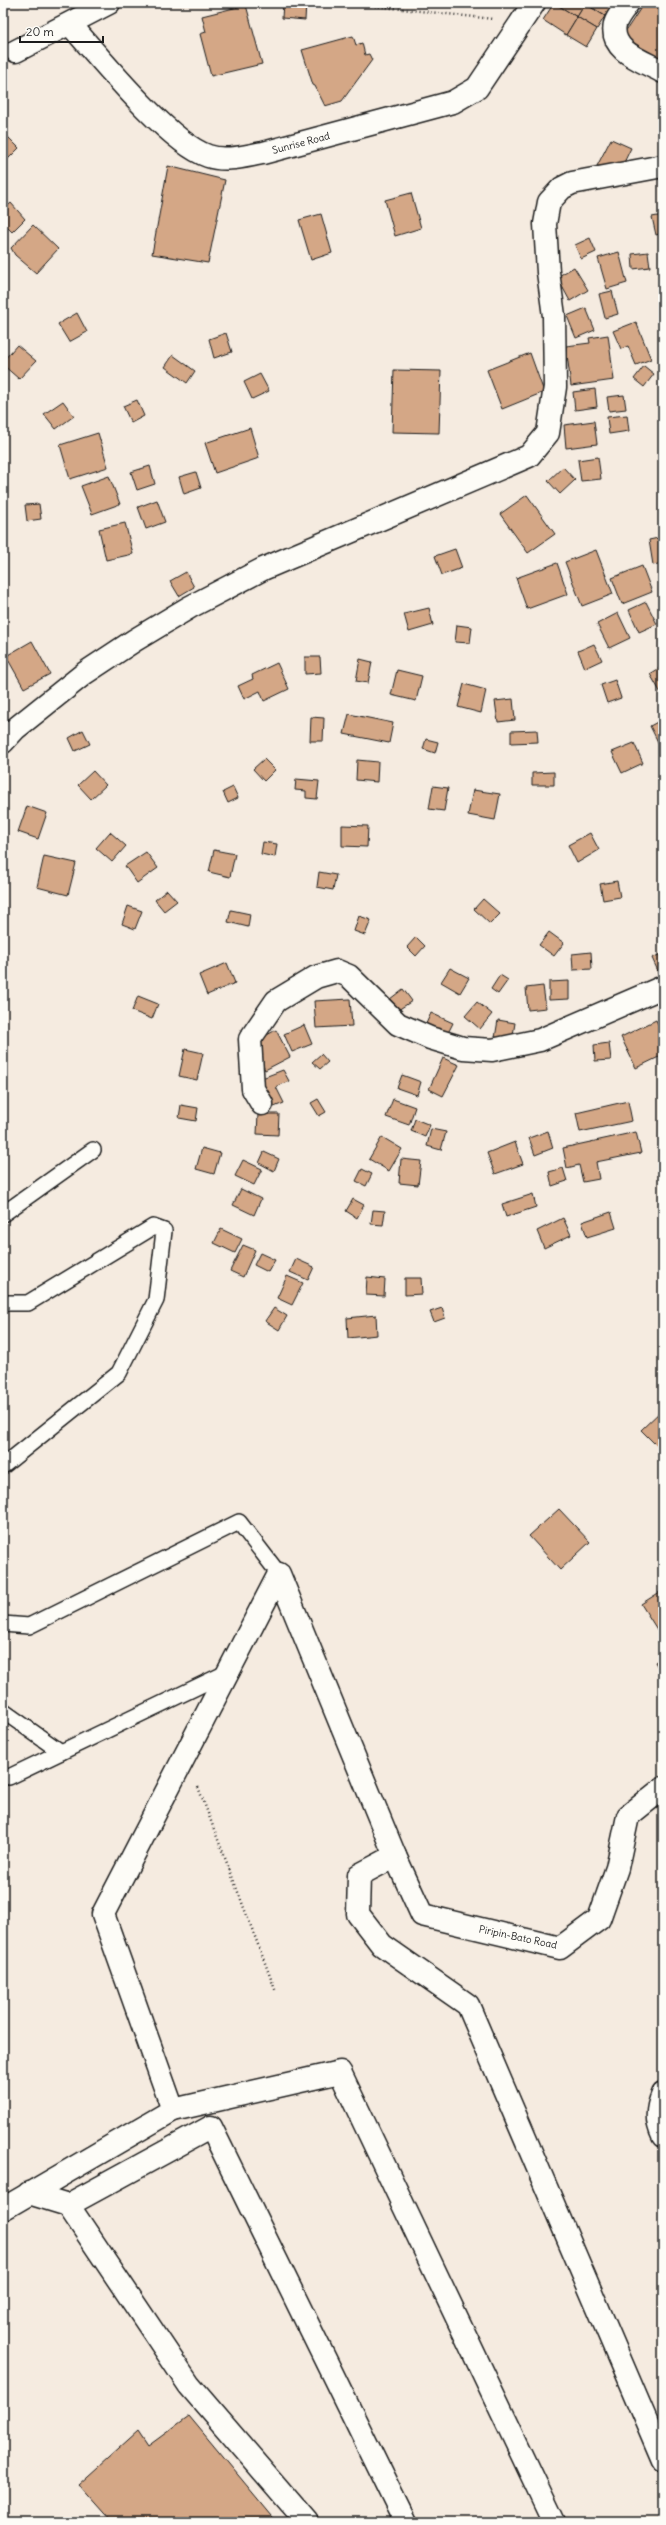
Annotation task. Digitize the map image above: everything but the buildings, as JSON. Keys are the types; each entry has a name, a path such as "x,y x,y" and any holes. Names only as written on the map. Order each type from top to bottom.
{"street":[{"path":"16,51 109,3"},
{"name":"Sunrise Road","path":"70,24 143,104 189,147 209,156 231,159 263,153 453,102 477,88 534,3"},
{"path":"628,3 615,23 614,38 620,48 663,72"},
{"path":"3,742 15,729 85,673 135,640 190,608 263,569 529,456 548,434 555,387 554,316 548,272 545,224 549,202 562,188 572,183 663,166"},
{"path":"262,1104 253,1090 250,1039 276,1001 316,977 337,971 343,973 349,976 398,1024 430,1038 463,1048 492,1050 540,1040 663,987"},
{"path":"173,2110 103,1914 279,1574"},
{"path":"279,1574 395,1856 359,1875 358,1914 382,1945 468,2005 663,2460"},
{"name":"Piripin-Bato Road","path":"395,1856 422,1915 560,1948 599,1919 617,1868 628,1816 663,1788"},
{"path":"3,2209 173,2110 340,2072 554,2522"},
{"path":"663,2094 657,2109 658,2125 663,2136"},
{"path":"68,2205 211,2127 405,2522"},
{"path":"29,2193 68,2205 189,2385 307,2522"}],"lane":[{"path":"3,1214 93,1150"},
{"path":"3,1303 28,1303 153,1227 164,1231 156,1300 119,1373 3,1466"},
{"path":"3,1624 29,1626 239,1522 279,1574"},
{"path":"9,1777 228,1672"},
{"path":"3,1711 61,1752"}],"path":[{"path":"347,3 521,23"},
{"path":"186,1755 276,1992"}]}
